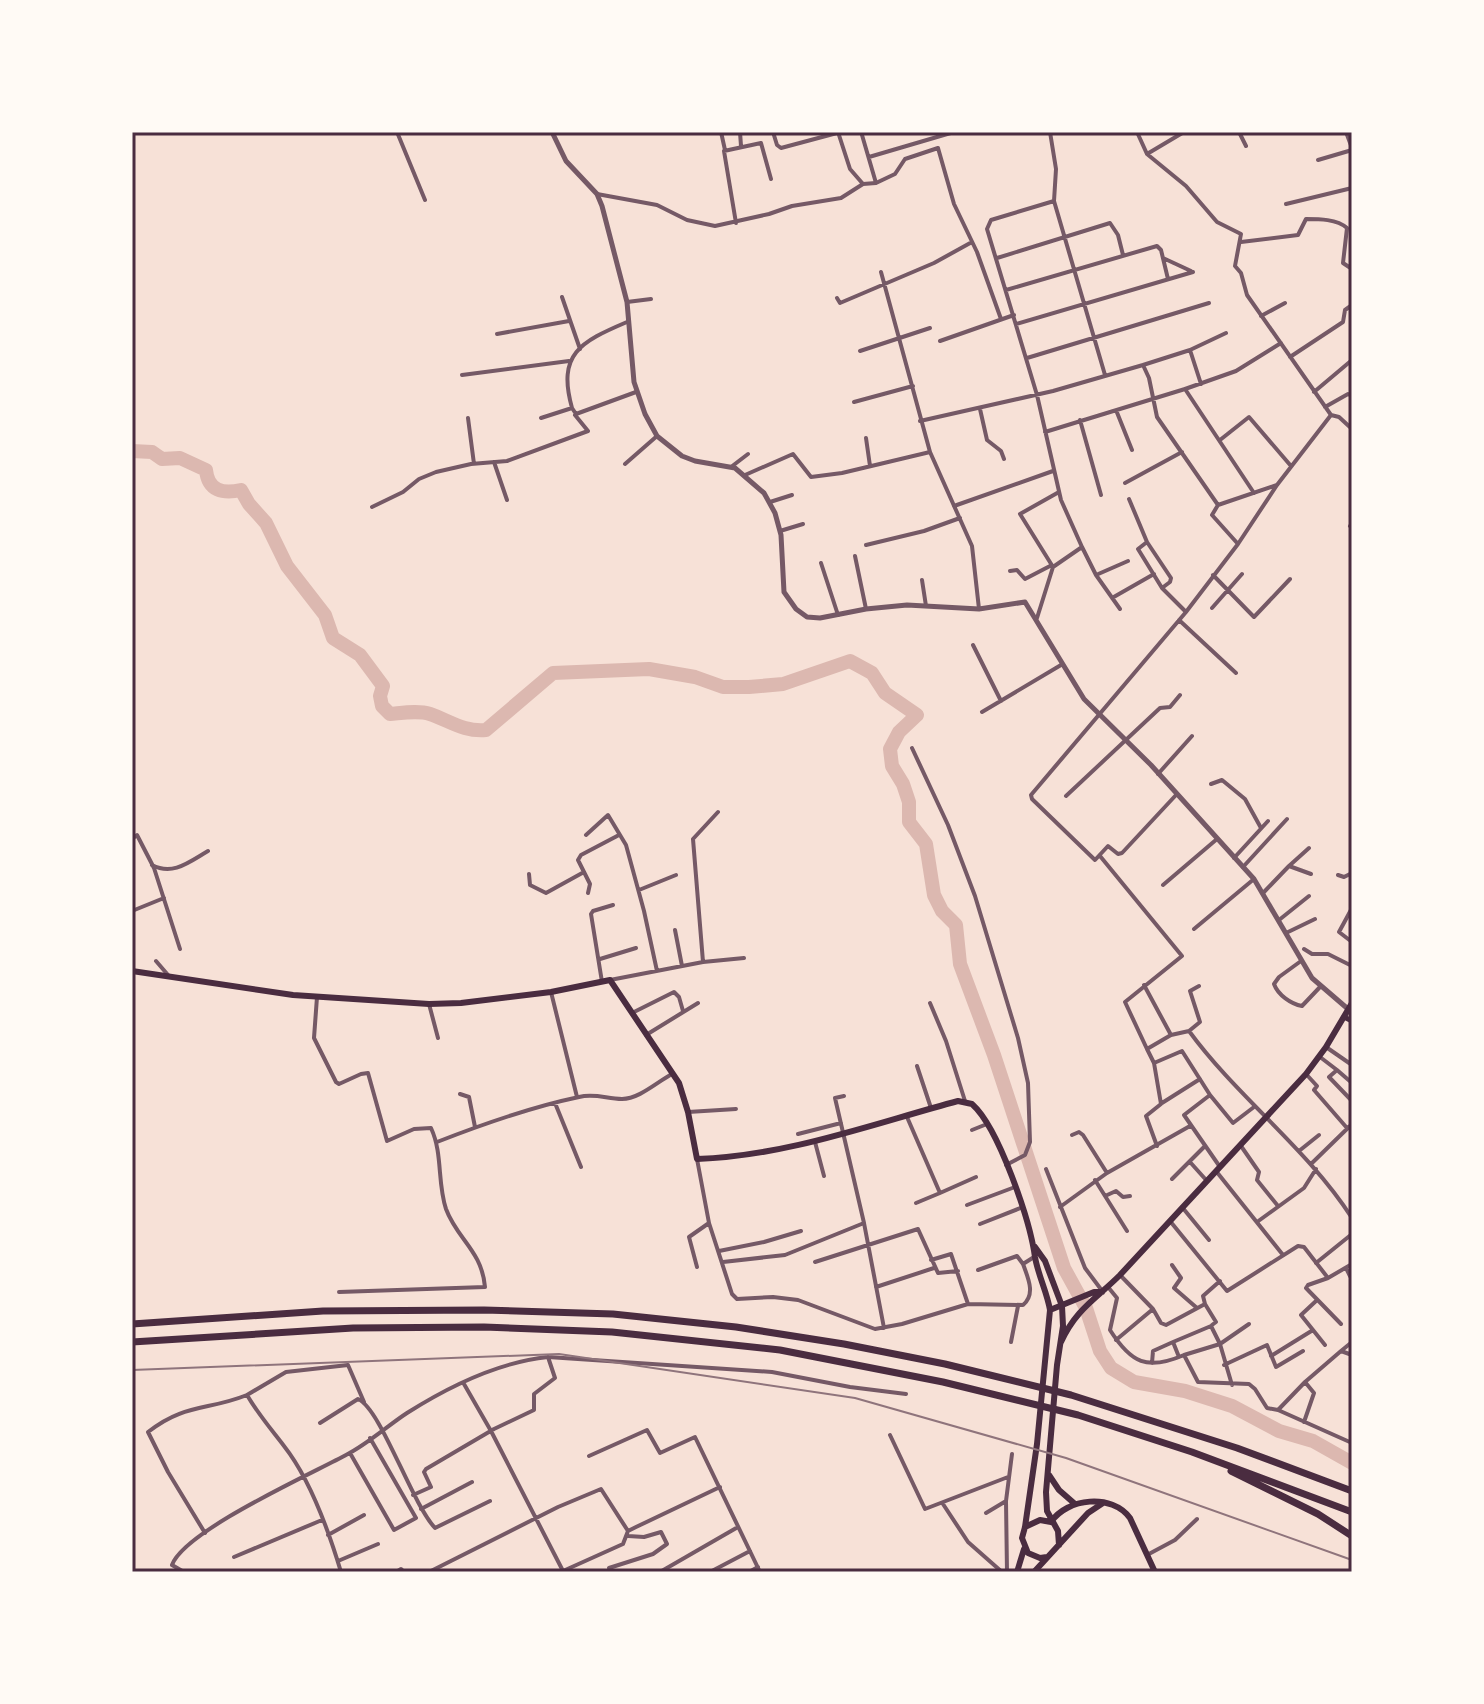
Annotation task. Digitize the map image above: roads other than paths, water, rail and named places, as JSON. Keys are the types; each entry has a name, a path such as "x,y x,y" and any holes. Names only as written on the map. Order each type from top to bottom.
{"highway":[{"path":"132,1324 323,1311 484,1310 613,1314 736,1327 945,1364 1071,1395 1237,1448 1352,1491"},
{"path":"132,1342 368,1328 484,1327 666,1336 780,1350 943,1382 1078,1415 1192,1452 1352,1512"},
{"path":"1192,1452 1318,1514 1352,1536"}],"main road":[{"path":"132,971 317,997 429,1004 551,992 606,981 673,1073 688,1112 697,1159 732,1158 815,1142 958,1101 965,1101 977,1108 1023,1207 1050,1310 1037,1444 1022,1538 1024,1548 1017,1572"},
{"path":"1348,1010 1352,1021"},
{"path":"1061,1342 1079,1311 1120,1275 1306,1074 1348,1010"},
{"path":"1035,1247 1045,1261 1062,1306 1063,1326 1046,1505 1051,1522 1058,1531 1059,1545"},
{"path":"1050,1310 1101,1293"},
{"path":"1047,1472 1059,1490 1075,1504"},
{"path":"1051,1522 1063,1508 1075,1504 1111,1502 1125,1512 1155,1572"},
{"path":"1034,1572 1088,1513 1103,1503"},
{"path":"1025,1527 1040,1520 1051,1522"},
{"path":"1024,1548 1034,1557 1047,1557"}],"street":[{"path":"397,132 425,200"},
{"path":"552,132 566,161 597,194 605,215 627,302 636,392 657,436 688,459 731,467 745,475 770,502 780,531 784,592 791,604 807,617 866,609 926,606 979,609 1023,601 1037,618 1061,665 1084,699 1254,879 1301,961 1320,987 1348,1010"},
{"path":"721,132 736,223"},
{"path":"740,132 741,146"},
{"path":"773,132 781,148 838,132 850,169 863,184"},
{"path":"869,157 954,132"},
{"path":"1050,132 1056,169 1054,201 1105,375"},
{"path":"1137,132 1147,154 1186,186 1217,222 1241,233 1235,266 1241,273 1247,295 1331,415 1339,417 1352,429"},
{"path":"1147,154 1184,132"},
{"path":"1239,132 1246,146"},
{"path":"1318,160 1352,147 1346,132"},
{"path":"862,135 876,183"},
{"path":"725,150 762,144 771,179"},
{"path":"597,194 657,205 687,220 706,225 736,223 792,206 844,197 863,184 876,183 898,172 905,159 938,148 956,209 1001,319"},
{"path":"1286,204 1352,188"},
{"path":"1054,201 991,220 987,229 1037,395 1059,492 1096,575 1120,609"},
{"path":"1241,242 1298,235 1306,219 1328,220 1344,224 1347,228 1343,263 1352,269"},
{"path":"997,258 1110,223 1118,235 1123,255"},
{"path":"837,298 840,303 934,263 972,242"},
{"path":"1006,290 1157,246 1161,250 1168,279"},
{"path":"1016,324 1193,272 1163,258"},
{"path":"881,272 901,335 905,365 930,452 960,518 975,563 979,609"},
{"path":"562,297 580,349"},
{"path":"627,302 651,299"},
{"path":"1026,358 1209,303"},
{"path":"1261,316 1285,303"},
{"path":"1290,357 1343,322 1345,310 1352,305"},
{"path":"940,341 1014,315"},
{"path":"497,334 569,321"},
{"path":"372,507 436,472 515,458 588,431 572,408 566,380 569,361 603,333 627,322"},
{"path":"860,351 901,335 930,328"},
{"path":"920,421 1037,395 1143,365 1190,350 1226,333"},
{"path":"1045,432 1201,384 1246,365 1281,343"},
{"path":"1190,350 1201,384"},
{"path":"1314,392 1352,360"},
{"path":"462,375 569,361"},
{"path":"1143,365 1149,378 1157,417 1218,505"},
{"path":"854,402 913,386"},
{"path":"1185,389 1254,493"},
{"path":"576,414 636,392"},
{"path":"1325,407 1348,394 1352,396"},
{"path":"541,418 572,408"},
{"path":"980,409 987,440 1001,451 1004,459"},
{"path":"1116,410 1132,450"},
{"path":"1176,795 1122,853 1118,854 1108,846 1094,860 1031,795 1186,612 1331,415"},
{"path":"1220,440 1249,417 1291,466"},
{"path":"468,418 474,464"},
{"path":"1080,420 1101,495"},
{"path":"625,464 657,436"},
{"path":"866,438 870,466"},
{"path":"745,475 793,454 811,477 930,452"},
{"path":"1125,483 1182,452"},
{"path":"731,467 748,454"},
{"path":"494,462 507,500"},
{"path":"954,506 1054,470"},
{"path":"1238,544 1212,515 1218,505 1277,485"},
{"path":"1037,618 1052,567 1020,514 1059,492"},
{"path":"770,502 792,495"},
{"path":"1129,499 1147,542 1171,578 1162,588"},
{"path":"866,545 924,531 960,518"},
{"path":"780,531 803,524"},
{"path":"1147,542 1138,549 1162,588 1186,612"},
{"path":"1010,571 1017,570 1025,579 1052,567 1082,547"},
{"path":"855,556 866,609"},
{"path":"1096,575 1128,561"},
{"path":"821,563 838,615"},
{"path":"1112,598 1154,574"},
{"path":"1212,608 1242,574"},
{"path":"1213,575 1254,617 1290,579"},
{"path":"922,580 926,606"},
{"path":"1179,620 1236,673"},
{"path":"973,645 1001,701"},
{"path":"982,712 1061,665"},
{"path":"1066,796 1160,708 1170,707 1180,695"},
{"path":"1158,774 1192,736"},
{"path":"912,748 948,825 988,939 1028,1083 1030,1142 1022,1158 1006,1165"},
{"path":"1211,784 1222,780 1242,795 1261,828"},
{"path":"703,962 693,839 718,812"},
{"path":"586,835 608,815 626,845 657,971"},
{"path":"1243,867 1287,819"},
{"path":"1234,858 1268,821"},
{"path":"132,839 137,835 152,865 180,949"},
{"path":"588,893 590,884 578,860 581,855 619,835"},
{"path":"1163,885 1217,839"},
{"path":"1264,892 1309,848"},
{"path":"152,865 165,871 175,869 208,851"},
{"path":"1100,856 1182,956 1125,1002 1154,1063 1161,1104"},
{"path":"1289,866 1311,874"},
{"path":"529,874 530,885 546,893 584,872"},
{"path":"1338,875 1344,877 1352,873"},
{"path":"639,890 676,875"},
{"path":"1194,929 1254,879"},
{"path":"1279,920 1309,896"},
{"path":"132,911 164,898"},
{"path":"613,905 592,912 599,959 606,981 703,962 744,958"},
{"path":"1352,908 1339,932 1352,942"},
{"path":"1286,933 1315,919"},
{"path":"675,930 682,966"},
{"path":"599,959 636,948"},
{"path":"1304,949 1312,954 1328,954 1352,966"},
{"path":"156,961 170,977"},
{"path":"1301,961 1275,981 1276,989 1290,1002 1302,1006 1320,987"},
{"path":"1144,985 1171,1035"},
{"path":"1147,1049 1171,1035 1189,1031 1200,1022 1190,991 1199,986"},
{"path":"551,992 577,1097"},
{"path":"631,1014 674,992 683,1011"},
{"path":"317,997 314,1038 336,1082 342,1083 367,1072 386,1140 427,1126 437,1142 440,1185 447,1211 484,1271 485,1287 339,1292"},
{"path":"646,1035 698,1003"},
{"path":"930,1003 965,1101"},
{"path":"429,1004 438,1038"},
{"path":"1189,1031 1254,1107 1316,1169 1352,1218"},
{"path":"1326,1047 1352,1065"},
{"path":"1154,1063 1180,1050 1233,1123 1254,1107"},
{"path":"1320,1057 1352,1083"},
{"path":"917,1066 931,1108"},
{"path":"1337,1070 1329,1078 1352,1101"},
{"path":"437,1142 475,1127 577,1097 594,1094 630,1098 673,1073"},
{"path":"1306,1074 1317,1086 1314,1090 1347,1128"},
{"path":"1157,1146 1146,1116 1200,1079"},
{"path":"460,1094 469,1097 475,1127"},
{"path":"1210,1095 1184,1115 1218,1169 1283,1255"},
{"path":"844,1096 835,1098 869,1246 884,1328"},
{"path":"555,1103 581,1167"},
{"path":"688,1112 736,1109"},
{"path":"906,1115 940,1193"},
{"path":"798,1134 841,1123"},
{"path":"972,1130 987,1124"},
{"path":"1311,1164 1352,1124"},
{"path":"1060,1207 1095,1180 1190,1126"},
{"path":"1072,1135 1079,1132 1083,1135 1107,1173"},
{"path":"1299,1151 1319,1135"},
{"path":"815,1142 824,1176"},
{"path":"1241,1146 1259,1172 1257,1180 1278,1206"},
{"path":"1172,1179 1204,1147"},
{"path":"697,1159 709,1223 732,1294 737,1299 773,1297 798,1300 831,1310 870,1328 884,1328 968,1304 1018,1306 1026,1303 1030,1292 1023,1264 1017,1256 978,1270"},
{"path":"1190,1162 1207,1181"},
{"path":"1046,1169 1085,1268 1101,1293 1117,1298 1110,1328 1132,1358 1163,1364 1220,1344 1249,1324"},
{"path":"1257,1222 1304,1188 1316,1169"},
{"path":"916,1203 976,1177"},
{"path":"1095,1180 1127,1231"},
{"path":"967,1205 1015,1187"},
{"path":"1105,1196 1116,1191 1123,1197 1130,1196"},
{"path":"980,1224 1023,1207"},
{"path":"1182,1207 1209,1240"},
{"path":"1169,1220 1227,1291 1302,1246 1328,1278"},
{"path":"697,1267 689,1237 709,1223"},
{"path":"723,1262 785,1255 864,1223"},
{"path":"815,1262 918,1229 934,1268 942,1275 958,1271"},
{"path":"719,1251 801,1231"},
{"path":"1316,1263 1351,1238"},
{"path":"931,1260 949,1253 968,1304"},
{"path":"1023,1264 1035,1257"},
{"path":"1341,1324 1316,1301 1307,1286 1352,1264"},
{"path":"1172,1265 1181,1278 1174,1288 1197,1308"},
{"path":"876,1287 934,1268"},
{"path":"1346,1268 1350,1276"},
{"path":"1120,1275 1164,1325 1205,1304"},
{"path":"1152,1363 1153,1351 1216,1322 1203,1296 1220,1281"},
{"path":"1316,1301 1301,1315 1325,1345"},
{"path":"1011,1342 1018,1306"},
{"path":"1116,1340 1153,1309"},
{"path":"1211,1326 1220,1344 1232,1385"},
{"path":"1270,1356 1313,1330"},
{"path":"1173,1342 1198,1382 1249,1384 1265,1406 1352,1443"},
{"path":"1278,1410 1352,1342"},
{"path":"1224,1365 1266,1345 1278,1367 1303,1351"},
{"path":"1341,1351 1352,1355"},
{"path":"402,1494 431,1487 425,1470 534,1410 534,1394 555,1378 548,1357"},
{"path":"184,1572 173,1567 173,1560 181,1550 205,1533 258,1499 350,1453 422,1404 508,1364 548,1357 772,1372 906,1394"},
{"path":"205,1533 148,1432 174,1414 197,1407 225,1404 286,1372 348,1365 364,1402 433,1527 438,1528 490,1501"},
{"path":"1304,1423 1314,1393 1305,1382"},
{"path":"464,1384 563,1572 623,1544 628,1534 720,1487"},
{"path":"247,1395 302,1478 341,1572"},
{"path":"320,1423 358,1399 364,1402"},
{"path":"589,1456 647,1430 660,1453 695,1437 759,1570 749,1572"},
{"path":"890,1435 926,1510 1008,1477"},
{"path":"350,1453 394,1530 416,1518 370,1438"},
{"path":"1004,1572 1006,1501 1012,1454"},
{"path":"421,1509 472,1482"},
{"path":"429,1572 535,1518 601,1489 628,1534 644,1537 661,1532 667,1544 653,1554 609,1568"},
{"path":"986,1513 1006,1501"},
{"path":"943,1504 968,1542 1004,1572"},
{"path":"328,1535 364,1515"},
{"path":"1147,1555 1175,1540 1197,1519"},
{"path":"234,1557 322,1520"},
{"path":"660,1572 738,1527"},
{"path":"338,1561 378,1544"},
{"path":"710,1572 750,1551"},
{"path":"396,1572 401,1569 404,1572"}],"waterway":[{"path":"132,451 152,452 162,459 180,458 206,470 213,487 228,492 241,490 266,523 287,566 325,615 333,638 360,655 383,686 380,696 382,706 390,714 425,713 464,728 486,730 553,673 649,669 695,677 723,687 783,684 850,661 872,673 885,693 917,715 899,732 890,749 892,766 909,802 909,822 926,844 934,895 942,911 956,925 960,964 994,1055 1064,1268 1086,1308 1100,1351 1111,1368 1134,1382 1185,1391 1232,1406 1279,1431 1313,1441 1352,1463"}],"railway":[{"path":"132,1370 559,1354 855,1398 1066,1458 1352,1560"}]}
